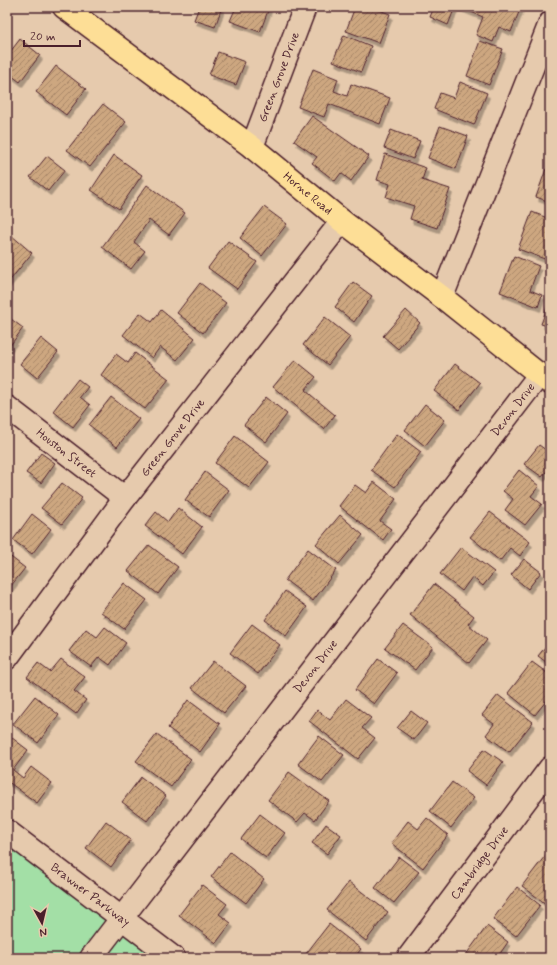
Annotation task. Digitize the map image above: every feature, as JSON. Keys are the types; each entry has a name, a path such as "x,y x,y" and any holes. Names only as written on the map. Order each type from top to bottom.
{"main road":[{"name":"Horne Road","path":"64,7 252,147 342,221 442,297 545,379"}],"street":[{"name":"Green Grove Drive","path":"252,147 305,7"},
{"path":"442,297 550,23"},
{"name":"Green Grove Drive","path":"7,658 126,498 342,221"},
{"name":"Devon Drive","path":"92,958 121,918 545,379"},
{"name":"Houston Street","path":"7,407 126,498"},
{"name":"Cambridge Drive","path":"408,958 550,768"},
{"name":"Brawner Parkway","path":"7,831 174,958"}],"green space":[{"path":"7,844 157,958 17,958 7,950"}],"building":[{"path":"199,7 222,7 215,27 194,20"},
{"path":"236,7 269,8 260,32 230,21"},
{"path":"355,7 371,7 390,14 379,43 346,31"},
{"path":"434,7 455,7 448,25 430,17"},
{"path":"459,7 521,7 511,32 499,27 493,42 476,35 483,17"},
{"path":"344,35 371,46 361,72 333,61"},
{"path":"20,39 40,55 20,82 7,72 7,56"},
{"path":"480,41 503,49 489,85 467,76"},
{"path":"218,52 245,62 236,85 209,75"},
{"path":"56,66 86,89 66,115 36,92"},
{"path":"313,69 338,79 334,91 347,96 351,84 390,98 380,124 329,104 324,117 298,107"},
{"path":"460,82 487,93 474,125 434,109 440,93 454,98"},
{"path":"103,104 126,122 90,167 67,150"},
{"path":"312,116 369,156 351,181 341,173 335,181 312,163 317,157 294,141"},
{"path":"440,126 468,136 456,169 428,158"},
{"path":"391,130 420,141 413,159 384,148"},
{"path":"385,154 426,168 422,180 450,189 437,228 410,219 414,206 386,197 390,184 377,180"},
{"path":"114,155 142,175 119,209 91,190"},
{"path":"47,156 65,170 48,191 30,177"},
{"path":"546,169 550,171 550,202 536,197"},
{"path":"147,185 185,213 169,235 149,220 134,242 145,251 131,269 102,247"},
{"path":"264,207 287,224 262,256 240,238"},
{"path":"532,212 550,219 550,261 518,249"},
{"path":"11,235 32,253 7,284 7,240"},
{"path":"228,241 257,262 237,289 208,268"},
{"path":"514,256 539,266 530,290 542,295 538,307 500,292"},
{"path":"353,282 372,296 354,322 335,307"},
{"path":"200,283 226,303 203,333 177,313"},
{"path":"550,302 550,327 541,324"},
{"path":"161,310 195,338 177,360 160,347 152,358 123,335 140,313 152,322"},
{"path":"406,310 420,323 398,349 383,336"},
{"path":"7,316 23,328 7,350"},
{"path":"325,317 350,337 328,365 303,345"},
{"path":"41,338 58,352 37,378 20,364"},
{"path":"135,353 169,379 145,409 101,375 116,354 128,363"},
{"path":"295,360 316,377 305,390 335,415 324,429 273,387"},
{"path":"455,364 480,383 459,410 434,391"},
{"path":"78,379 88,387 80,397 90,405 73,427 53,411"},
{"path":"111,397 139,419 117,447 89,425"},
{"path":"266,397 287,414 266,442 244,425"},
{"path":"425,404 445,420 425,446 405,430"},
{"path":"397,434 421,452 395,487 371,470"},
{"path":"235,436 269,462 249,488 215,463"},
{"path":"539,445 550,453 550,467 542,477 524,464"},
{"path":"41,453 55,463 41,483 26,473"},
{"path":"519,470 539,486 531,496 542,504 525,525 505,510 513,499 503,491"},
{"path":"205,472 229,490 209,517 185,500"},
{"path":"374,482 396,499 380,521 391,529 383,540 339,506 355,485 366,493"},
{"path":"62,483 82,498 62,524 41,508"},
{"path":"178,508 202,527 182,554 145,526 156,512 168,522"},
{"path":"490,512 530,542 520,556 510,548 500,561 470,537"},
{"path":"32,514 51,529 32,554 13,540"},
{"path":"340,515 363,535 339,564 316,544"},
{"path":"149,545 178,567 158,594 128,571"},
{"path":"461,547 494,572 483,586 472,577 462,591 440,574"},
{"path":"308,549 336,570 313,601 285,580"},
{"path":"7,554 25,568 7,591"},
{"path":"524,559 541,572 528,589 511,575"},
{"path":"124,583 147,600 124,629 101,612"},
{"path":"434,584 474,616 468,624 487,640 469,663 410,615"},
{"path":"285,591 307,607 286,636 265,620"},
{"path":"252,624 280,645 258,674 230,653"},
{"path":"403,625 433,647 415,670 385,648"},
{"path":"105,627 126,643 110,665 99,657 91,667 69,651 86,629 97,637"},
{"path":"550,641 550,665 538,656"},
{"path":"61,659 85,677 74,691 86,700 76,714 27,677 38,663 50,672"},
{"path":"378,659 397,673 374,704 355,690"},
{"path":"213,661 246,686 224,713 192,688"},
{"path":"532,662 550,675 550,696 535,715 508,693"},
{"path":"498,695 533,722 509,752 486,735 494,724 482,715"},
{"path":"35,696 59,715 38,743 13,724"},
{"path":"346,699 371,718 362,728 375,738 358,759 309,721 317,710 330,720"},
{"path":"188,700 220,724 200,752 168,728"},
{"path":"411,711 427,723 414,740 397,728"},
{"path":"7,734 28,750 13,770 23,778 31,767 52,783 37,803 7,781"},
{"path":"157,734 191,759 171,787 136,761"},
{"path":"319,736 344,755 322,782 298,764"},
{"path":"484,749 503,762 486,785 467,771"},
{"path":"289,772 329,801 315,820 305,813 297,822 268,800"},
{"path":"141,777 166,796 147,821 122,802"},
{"path":"452,782 474,798 451,828 430,811"},
{"path":"260,814 285,833 266,858 241,839"},
{"path":"427,818 448,835 423,868 391,843 408,821 418,829"},
{"path":"106,821 131,840 111,867 86,848"},
{"path":"326,824 341,835 327,854 312,843"},
{"path":"230,852 264,879 246,903 211,877"},
{"path":"548,852 550,854 550,907 522,886"},
{"path":"399,857 419,872 394,903 375,888"},
{"path":"349,882 388,912 366,941 327,910"},
{"path":"202,885 227,904 219,914 231,923 216,943 179,915"},
{"path":"517,887 540,905 516,936 493,919"},
{"path":"329,924 361,949 354,958 308,958 305,955"},
{"path":"487,926 508,942 497,958 467,958 465,956"}]}
